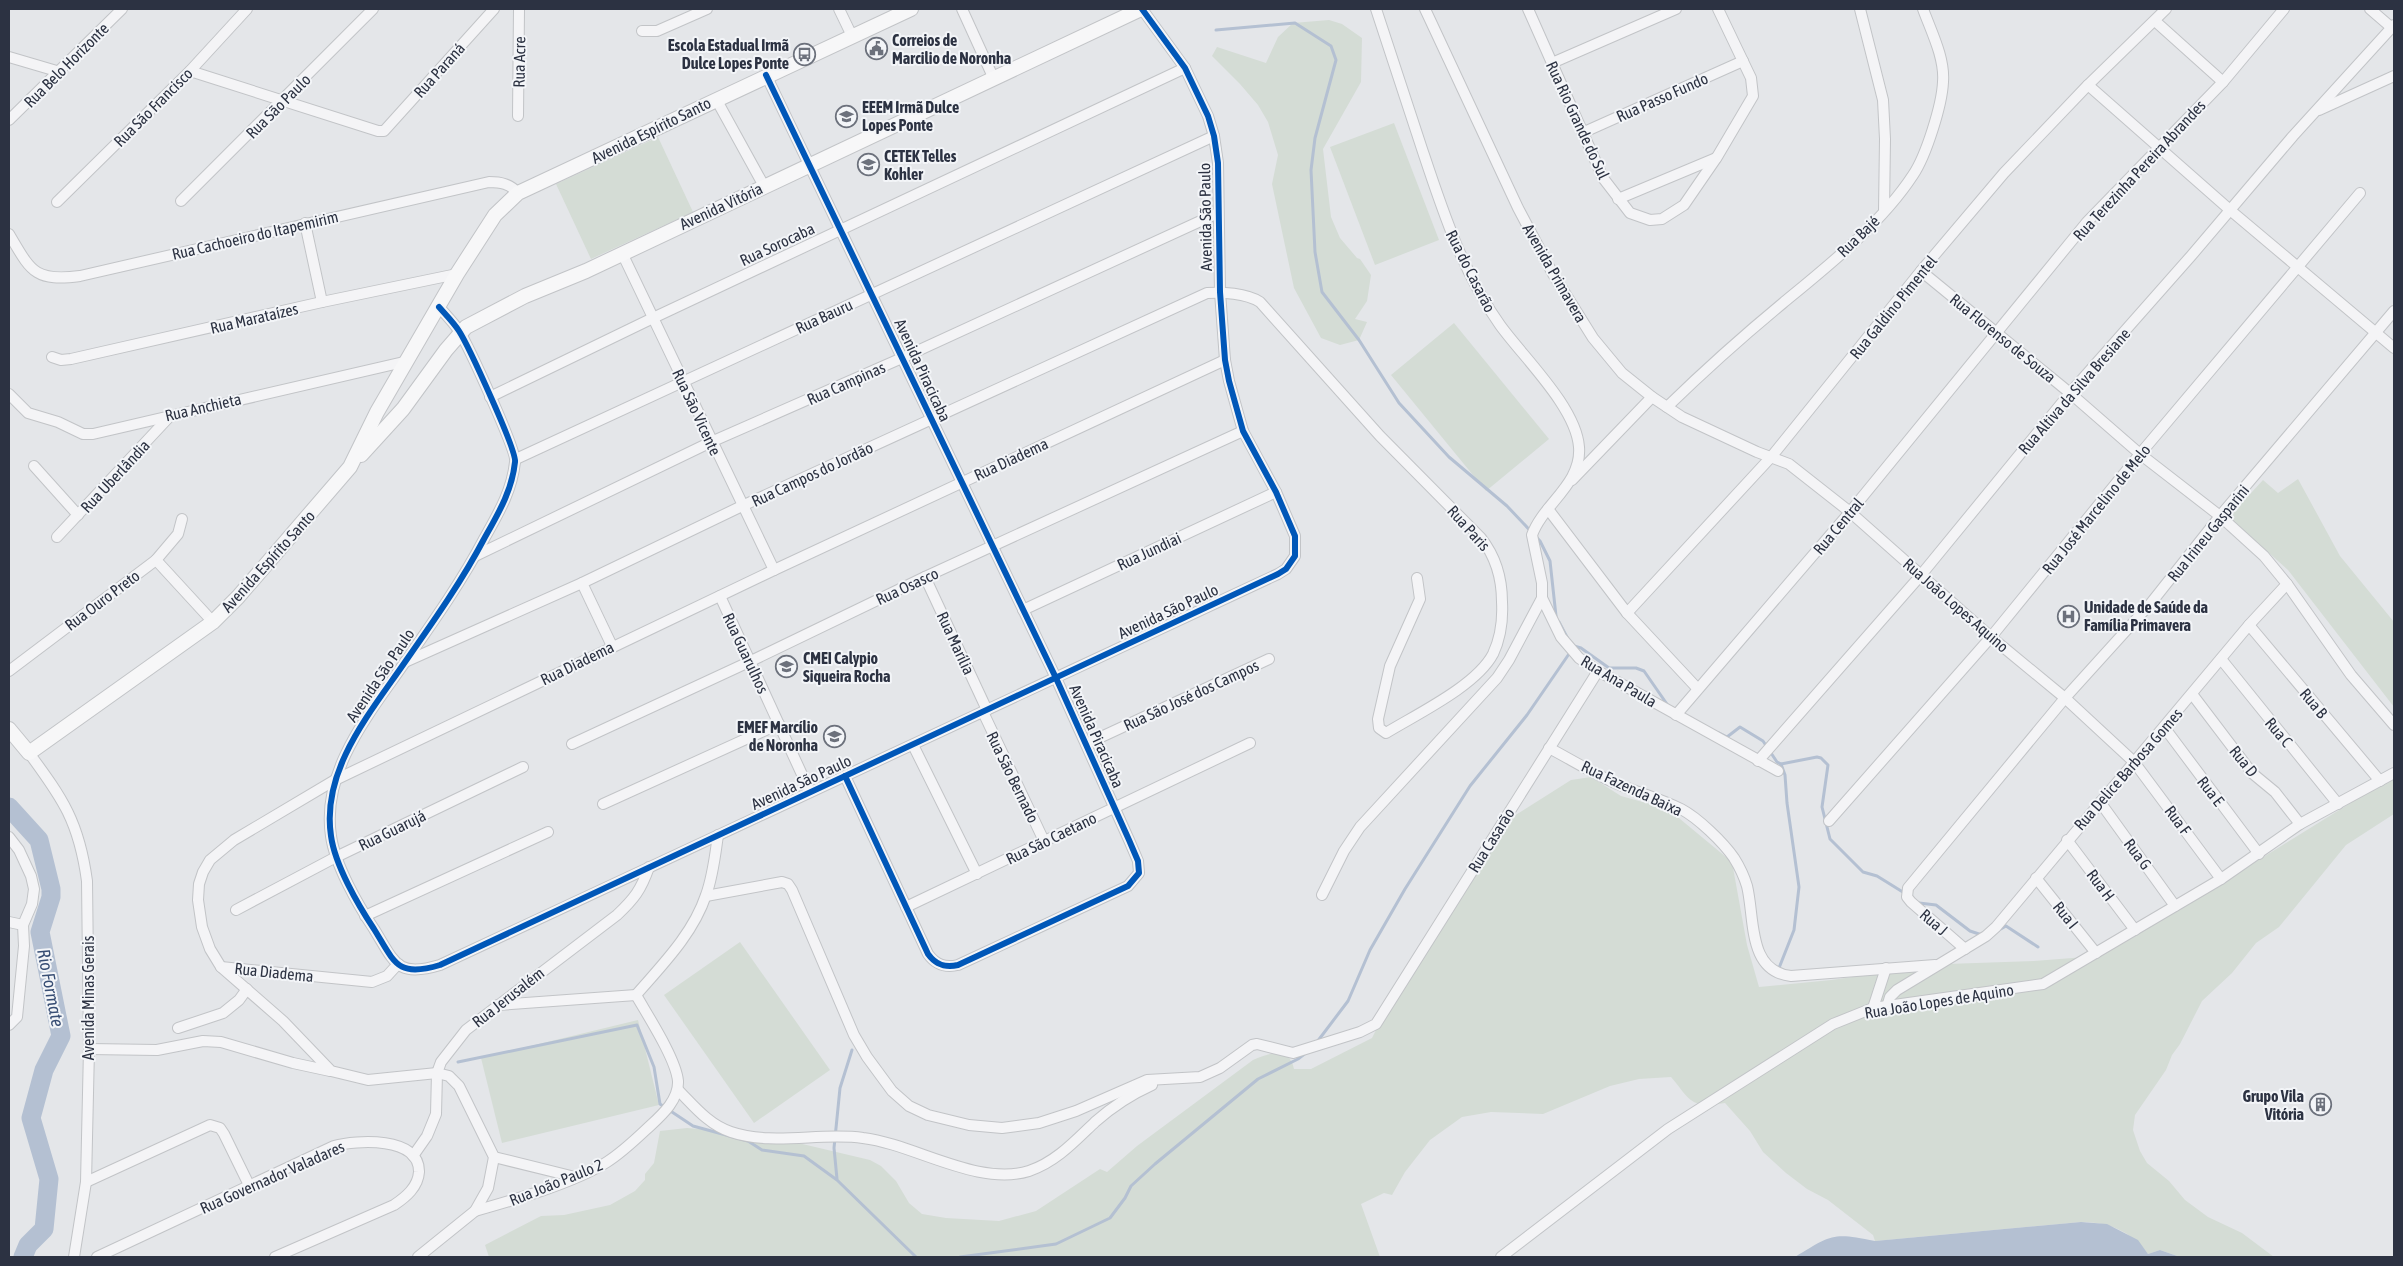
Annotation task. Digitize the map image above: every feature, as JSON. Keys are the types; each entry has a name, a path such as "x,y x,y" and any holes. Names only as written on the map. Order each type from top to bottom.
{"street":[{"name":"Rua Belo Horizonte","path":"9,120 122,9"},
{"name":"Rua São Francisco","path":"57,202 190,71 247,9"},
{"name":"Rua São Paulo","path":"181,201 373,9"},
{"name":"Rua Paraná","path":"283,101 378,131 384,131 494,9"},
{"name":"Rua Acre","path":"518,116 519,9"},
{"path":"642,30 657,32 707,9"},
{"path":"839,9 852,36"},
{"name":"Avenida Espírito Santo","path":"29,753 213,622 257,575 350,467 377,412 457,274 495,215 518,193 766,75 911,9"},
{"path":"962,9 994,77"},
{"name":"Avenida Vitória","path":"350,467 393,421 460,332 474,322 525,296 622,253 1142,9"},
{"name":"Avenida São Paulo","path":"516,458 508,494 475,556 405,662 366,716 335,780 331,793 330,836 336,857 365,916 398,964 409,970 420,971 440,965 1286,570 1295,556 1295,536 1276,492 1243,431 1225,360 1220,292 1218,163 1214,136 1208,116 1185,68 1142,9"},
{"name":"Rua do Casarão","path":"1376,9 1443,212 1462,257 1488,307 1558,399 1574,428 1580,449 1578,462 1570,483 1548,509"},
{"name":"Avenida Primavera","path":"1425,9 1518,208 1553,274 1605,353 1622,372 1652,397 1682,417 1757,452 1772,456"},
{"name":"Rua Rio Grande do Sul","path":"1528,9 1603,178 1630,213 1650,220 1662,219 1675,213 1684,205 1717,157 1753,96 1751,78 1718,9"},
{"path":"1552,63 1676,9"},
{"path":"1860,9 1882,100 1885,139 1884,211"},
{"name":"Rua Bajé","path":"1668,407 1717,358 1828,265 1884,211 1913,176 1920,162 1942,92 1943,71 1924,9"},
{"name":"Rua Galdino Pimentel","path":"1627,612 1772,456 1922,271 2004,174 2088,85 2166,9"},
{"name":"Rua Terezinha Pereira Abrandes","path":"1996,334 2088,222 2223,82 2284,9"},
{"path":"2370,9 2393,26"},
{"path":"2155,21 2223,82"},
{"name":"Rua Altiva da Silva Bresiane","path":"1758,761 1921,575 2070,393 2393,26"},
{"path":"9,58 60,72"},
{"name":"Rua Passo Fundo","path":"1582,133 1743,61"},
{"name":"Rua Sorocaba","path":"490,397 653,318 1185,68"},
{"path":"190,71 283,101"},
{"name":"Avenida Piracicaba","path":"766,75 1056,678 1115,807 1138,862 1139,873 1128,886 958,965 949,967 933,960 845,776"},
{"path":"2316,112 2394,76"},
{"path":"2088,85 2230,210 2299,266 2394,348"},
{"path":"716,99 764,186"},
{"name":"Rua Bauru","path":"516,458 1214,136"},
{"path":"1618,199 1717,157"},
{"name":"Rua Cachoeiro do Itapemirim","path":"9,234 32,268 43,276 60,279 489,182 502,182 513,187 518,193"},
{"name":"Rua José Marcelino de Melo","path":"1829,820 1991,637 2140,454 2360,193"},
{"name":"Rua Campinas","path":"475,556 712,442 902,358 1218,213"},
{"path":"306,223 322,302"},
{"name":"Rua São Vicente","path":"622,253 774,570"},
{"name":"Rua Florenso de Souza","path":"1922,271 1996,334 2070,393 2140,454 2220,516 2264,556 2287,584"},
{"name":"Rua Marataízes","path":"52,357 61,360 71,359 322,302 457,274"},
{"name":"Rua Campos do Jordão","path":"405,662 582,583 742,506 1201,294 1220,292"},
{"name":"Rua Paris","path":"1220,292 1256,299 1264,306 1380,436 1481,538 1491,551 1498,568 1502,587 1501,633 1492,655 1478,672 1449,696 1386,733 1379,728 1378,719 1390,666 1420,599 1416,578"},
{"path":"439,307 460,332 516,458"},
{"name":"Rua Irineu Gasparini","path":"1907,893 1911,884 2066,698 2152,603 2220,516 2394,311"},
{"name":"Rua Central","path":"1676,716 1697,688 1850,512 1996,334"},
{"name":"Rua Diadema","path":"398,964 380,981 372,982 221,967 210,949 199,913 199,884 203,872 210,860 234,840 335,780 612,646 1225,360"},
{"name":"Rua Anchieta","path":"9,394 28,413 87,434 408,361"},
{"path":"1570,483 1652,397"},
{"path":"377,412 380,420 383,422 393,421"},
{"name":"Rua Uberlândia","path":"57,537 172,414"},
{"name":"Rua Osasco","path":"572,744 751,661 925,577 1243,431"},
{"name":"Rua João Lopes Aquino","path":"1772,456 1789,464 1850,512 1991,637 2066,698 2134,762"},
{"path":"34,466 78,515"},
{"name":"Rua Jundiai","path":"1023,610 1276,492"},
{"path":"1548,509 1627,612 1697,688"},
{"name":"Rua Ana Paula","path":"1548,509 1532,535 1542,583 1542,598 1553,624 1565,643 1580,658 1598,671 1778,772"},
{"name":"Rua Ouro Preto","path":"9,671 156,560 178,534 182,519"},
{"path":"156,560 213,622"},
{"name":"Rua Marília","path":"925,577 985,711"},
{"path":"582,583 612,646"},
{"path":"2287,584 2351,675 2394,725"},
{"name":"Rua Delice Barbosa Gomes","path":"1887,1006 1893,993 1965,949 1996,927 2067,840 2192,694 2248,624 2287,584"},
{"name":"Rua Guarulhos","path":"720,596 810,792"},
{"path":"1322,895 1344,851 1360,827 1497,678 1509,660 1542,598"},
{"name":"Rua B","path":"2248,624 2380,781"},
{"name":"Rua São José dos Campos","path":"1086,744 1270,659"},
{"name":"Rua C","path":"2221,659 2338,804"},
{"name":"Rua Casarão","path":"1162,1080 1185,1079 1206,1075 1220,1068 1252,1045 1257,1044 1294,1053 1360,1032 1376,1024 1598,671"},
{"name":"Rua D","path":"2192,694 2252,773 2274,792 2300,824"},
{"name":"Rua São Bernado","path":"985,711 1044,841"},
{"path":"603,804 779,724"},
{"name":"Rua E","path":"2164,727 2258,854"},
{"path":"9,729 29,753"},
{"name":"Rua São Caetano","path":"906,907 1250,744"},
{"path":"913,745 977,874"},
{"name":"Rua Fazenda Baixa","path":"1549,748 1611,781 1682,809 1726,847 1741,870 1747,885 1756,945 1761,959 1768,968 1779,975 1790,976 1937,965"},
{"name":"Avenida Minas Gerais","path":"29,753 62,798 74,823 84,856 87,880 89,1049 86,1182 74,1257"},
{"name":"Rua F","path":"2134,762 2221,879"},
{"name":"Rua Guarujá","path":"236,910 336,857 523,767"},
{"name":"Rua João Lopes de Aquino","path":"1501,1257 1668,1129 1833,1024 1873,1008 2035,986 2051,980 2221,879 2300,824 2394,773"},
{"name":"Rua G","path":"2100,802 2175,906"},
{"path":"365,916 548,832"},
{"path":"498,1005 636,995 677,947 694,922 706,896 714,868 718,835"},
{"path":"9,837 19,850 31,876 34,889 32,904 23,925 24,946 18,1016 9,1025"},
{"name":"Rua H","path":"2067,840 2135,930"},
{"name":"Rua Jerusalém","path":"413,1156 427,1136 436,1114 437,1073 449,1049 466,1030 629,904 644,883 649,868"},
{"name":"Rua I","path":"2036,878 2096,953"},
{"path":"706,896 782,882 788,884 854,1036 892,1091 909,1106 928,1115 969,1125 1002,1128 1039,1124 1076,1111 1147,1080 1162,1080"},
{"name":"Rua J","path":"1907,893 1911,902 1965,949"},
{"path":"9,922 23,925"},
{"path":"221,967 283,1021 331,1071"},
{"path":"1873,1008 1886,968"},
{"path":"178,1028 223,1013 239,1000 247,989"},
{"path":"636,995 674,1067 678,1079 678,1090 707,1120 730,1132 783,1138 863,1138 901,1146 940,1162 988,1173 1014,1174 1029,1171 1051,1161 1098,1120 1137,1091 1162,1080"},
{"path":"89,1049 157,1050 203,1041 221,1042 293,1063 368,1080 437,1073 449,1076 459,1086 494,1157 488,1188 475,1211 418,1257"},
{"name":"Rua João Paulo 2","path":"475,1211 511,1201 575,1177 607,1162 635,1140 661,1115 678,1090"},
{"path":"86,1182 210,1125 220,1128 224,1134 248,1185"},
{"name":"Rua Governador Valadares","path":"97,1257 334,1146 348,1142 384,1143 413,1156"},
{"path":"276,1257 394,1205 403,1199 416,1183 418,1176 417,1162 413,1156"},
{"path":"494,1157 575,1177"}],"shaded area":[{"path":"1329,20 1342,24 1362,38 1361,82 1323,149 1331,217 1340,238 1360,259 1371,275 1367,301 1355,319 1367,322 1359,340 1340,345 1321,338 1294,288 1272,184 1278,155 1268,122 1258,105 1212,56 1217,47 1266,63 1278,37 1293,23"},
{"path":"1394,123 1439,240 1375,265 1330,147"},
{"path":"658,137 693,212 591,259 556,184"},
{"path":"1454,323 1549,439 1486,491 1391,375"},
{"path":"2298,479 2340,556 2394,622 2394,707 2288,570 2229,517 2263,480 2278,493"},
{"path":"2394,776 2394,814 2346,845 2279,927 2256,943 2232,973 2202,1001 2180,1044 2172,1055 2166,1070 2135,1115 2133,1130 2140,1151 2147,1163 2169,1181 2185,1200 2208,1217 2242,1233 2274,1257 2180,1257 2160,1250 2148,1254 2134,1239 2119,1229 2091,1222 1875,1241 1873,1235 1828,1200 1807,1189 1763,1152 1750,1131 1725,1103 1698,1104 1688,1098 1671,1077 1639,1079 1610,1086 1543,1114 1491,1112 1462,1117 1430,1140 1405,1172 1392,1195 1384,1193 1361,1204 1380,1257 489,1257 485,1245 541,1216 564,1215 610,1205 635,1191 645,1180 645,1174 654,1163 660,1131 687,1128 710,1130 732,1136 794,1142 870,1160 881,1166 896,1181 909,1203 922,1214 946,1218 999,1221 1036,1211 1100,1169 1107,1172 1137,1146 1253,1060 1272,1053 1278,1053 1288,1056 1294,1069 1311,1069 1372,1038 1384,1014 1491,847 1514,816 1571,780 1591,777 1621,796 1668,809 1732,862 1747,945 1759,987 1831,980 1947,964 2034,961 2098,956 2173,913"},
{"path":"740,942 830,1070 754,1123 664,995"},
{"path":"638,1020 659,1105 502,1143 481,1058"}],"water":[{"path":"2081,1222 2107,1224 2138,1240 2148,1254 2160,1250 2180,1257 1795,1257 1825,1240 1840,1236 1875,1241"}],"waterway":[{"path":"1216,30 1295,23 1331,46 1336,60 1315,138 1311,170 1315,252 1322,292 1359,340 1399,403 1449,457 1507,506 1540,541 1550,561 1556,616"},
{"path":"1559,622 1568,639"},
{"path":"1574,646 1581,648 1609,668 1636,668 1644,671 1669,707"},
{"path":"1317,1042 1348,1001 1370,950 1405,889 1470,786 1527,715 1571,651"},
{"path":"1719,733 1727,737 1740,727 1763,741 1777,762 1781,764 1785,775 1799,887 1794,930 1779,968"},
{"path":"1781,764 1817,757 1821,758 1828,765 1822,807 1830,839 1863,872 1877,876 1906,894"},
{"name":"Rio Formate","path":"9,807 39,840 51,889 51,897 40,932 61,1036 44,1070 31,1118 49,1179 44,1229 28,1245 23,1257"},
{"path":"1919,903 1936,905 1970,931 1982,935"},
{"path":"1999,930 2006,926 2038,947"},
{"path":"458,1062 637,1025 654,1067 660,1104 693,1126 748,1141 762,1150 804,1156 837,1180 916,1257"},
{"path":"837,1179 834,1148 840,1088 852,1050"},
{"path":"960,1257 1056,1244 1110,1218 1125,1198 1131,1186 1155,1164 1258,1079 1298,1059 1307,1052"}],"cycle path":[{"path":"439,307 459,331 472,356 508,439 515,462 511,483 499,511 466,570 436,617 377,701 351,743 333,788 330,812 333,847 354,897 393,959 399,965 414,970 440,965 1286,569 1295,556 1295,536 1276,492 1243,431 1225,360 1220,292 1218,163 1214,136 1208,116 1185,68 1142,9"},
{"path":"766,75 1056,678 1138,861 1139,873 1128,886 958,965 941,965 928,954 845,776"}],"place":[{"name":"Correios de Marcilio de Noronha","path":"876,49"},
{"name":"Escola Estadual Irmã Dulce Lopes Ponte","path":"805,54"},
{"name":"EEEM Irmã Dulce Lopes Ponte","path":"846,116"},
{"name":"CETEK Telles Kohler","path":"868,165"},
{"name":"Unidade de Saúde da Família Primavera","path":"2068,616"},
{"name":"CMEI Calypio Siqueira Rocha","path":"787,667"},
{"name":"EMEF Marcílio de Noronha","path":"834,736"},
{"name":"Grupo Vila Vitória","path":"2320,1105"}]}
